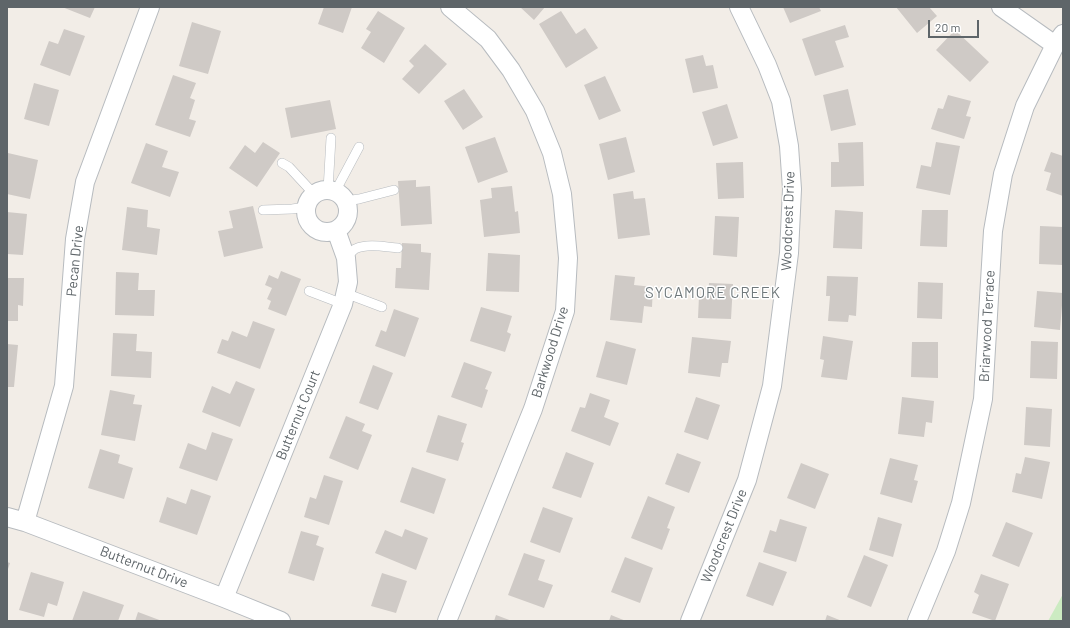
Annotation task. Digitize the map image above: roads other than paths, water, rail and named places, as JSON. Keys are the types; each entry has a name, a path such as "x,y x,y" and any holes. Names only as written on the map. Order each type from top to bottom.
{"street":[{"name":"Pecan Drive","path":"25,522 64,386 75,238 85,182 150,7"},
{"name":"Barkwood Drive","path":"447,621 533,409 565,310 568,258 562,194 552,153 535,111 512,70 488,39 450,7"},
{"name":"Woodcrest Drive","path":"690,621 747,480 772,386 789,253 792,189 789,146 781,101 767,65 739,7"},
{"path":"1001,7 1059,39"},
{"name":"Briarwood Terrace","path":"917,621 946,551 961,503 983,399 993,231 1003,174 1025,106 1059,39"},
{"path":"326,197 347,207 345,220 342,226 336,230 329,232 321,231 314,228 308,222 306,214 326,197"},
{"name":"Butternut Court","path":"224,598 344,299 348,282 346,258 336,230"},
{"name":"Butternut Drive","path":"7,517 25,522 281,621"}],"lane":[{"path":"326,197 331,138"},
{"path":"326,197 359,148"},
{"path":"282,163 326,197"},
{"path":"264,210 292,209 326,197 359,200 394,190"},
{"path":"346,258 354,250 362,247 370,246 398,248"},
{"path":"310,291 382,307"}],"district":[{"name":"SYCAMORE CREEK","path":"713,293"}]}
